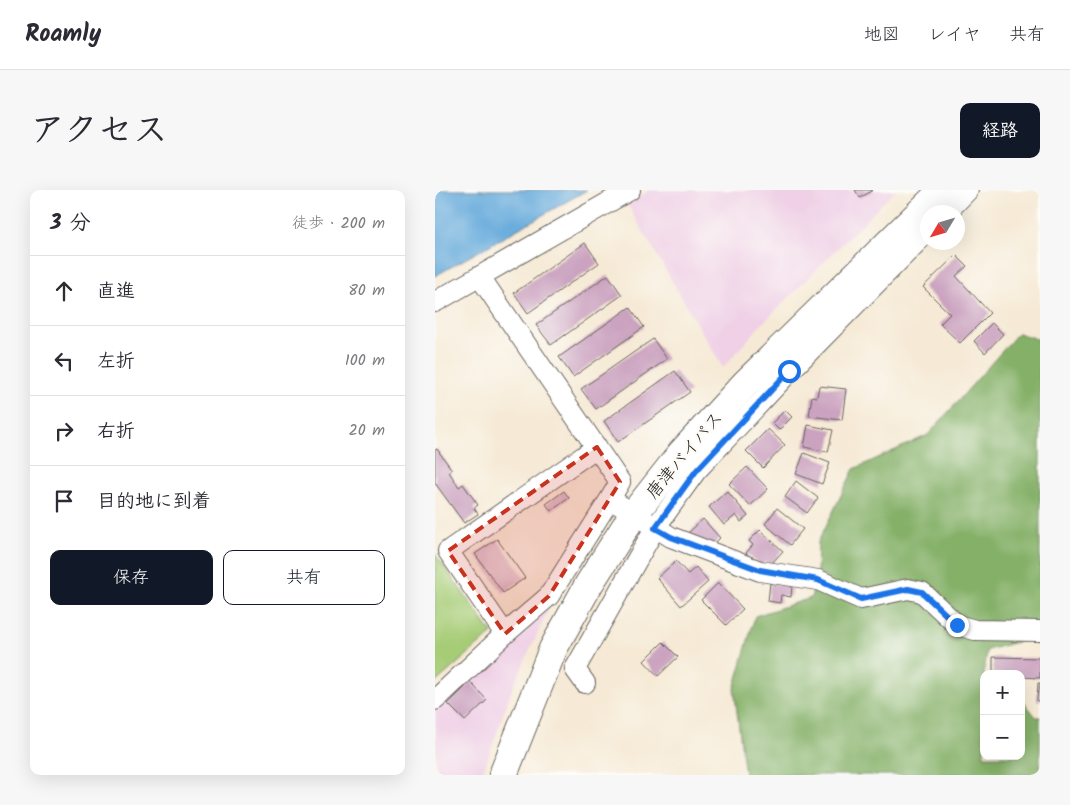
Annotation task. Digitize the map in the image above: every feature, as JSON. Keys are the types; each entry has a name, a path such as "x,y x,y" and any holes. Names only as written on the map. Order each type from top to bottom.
{"highway":[{"name":"唐津バイパス","path":"503,775 553,649 589,584 644,522 681,454 746,383 943,190"}],"street":[{"path":"435,302 629,190"},
{"path":"954,205 968,190"},
{"path":"585,683 575,669 644,522 696,471 789,371 920,239"},
{"path":"435,700 505,634 549,596 620,482 480,277"},
{"path":"505,634 448,551 597,447"},
{"path":"610,499 644,522 671,537 760,570 818,580 861,599 908,589 922,592 957,625 975,630 1040,631"}],"highlighted area":[{"path":"597,447 620,482 549,596 505,634 448,551"}],"shaded area":[{"path":"650,190 896,190 759,327 723,368 627,204"},
{"path":"551,604 512,689 482,775 437,775 435,709"}],"green space":[{"path":"1018,333 1040,340 1040,636 987,650 984,670 980,670 980,760 1025,760 1025,703 1036,717 1040,717 1040,775 745,775 734,689 755,616 811,598 817,571 818,542 854,469 928,435"},
{"path":"435,554 492,633 435,683"}],"water":[{"path":"440,190 587,190 435,276 435,192"}],"building":[{"path":"855,190 873,190 860,198"},
{"path":"585,243 599,263 528,313 514,293"},
{"path":"956,255 967,266 956,276 990,313 960,343 940,324 950,314 923,287"},
{"path":"608,275 622,295 551,345 536,325"},
{"path":"630,307 644,327 573,377 559,357"},
{"path":"992,323 1003,334 985,353 974,341"},
{"path":"653,339 667,359 596,409 581,389"},
{"path":"675,371 690,392 618,442 604,421"},
{"path":"819,386 846,389 842,420 809,416 812,396 817,397"},
{"path":"785,410 792,417 779,430 772,423"},
{"path":"808,425 833,430 828,452 804,447"},
{"path":"768,429 785,445 763,468 746,451"},
{"path":"437,449 452,470 449,472 459,487 463,484 478,505 474,508 478,514 464,523 435,483 435,450"},
{"path":"804,453 830,463 822,484 796,474"},
{"path":"747,467 768,489 750,506 729,484"},
{"path":"796,481 818,498 807,513 785,497"},
{"path":"564,491 569,498 551,511 546,504"},
{"path":"727,491 748,516 741,522 736,515 724,525 709,507"},
{"path":"777,508 803,529 790,545 765,524"},
{"path":"703,519 720,538 712,546 686,535"},
{"path":"760,530 783,551 770,565 766,561 761,566 746,553 753,545 749,541"},
{"path":"497,539 525,578 503,593 475,554"},
{"path":"676,561 688,574 696,567 708,582 681,606 657,578"},
{"path":"718,583 743,609 726,625 701,600"},
{"path":"770,583 792,586 791,597 781,595 780,603 768,601"},
{"path":"663,642 678,657 658,676 644,661"},
{"path":"993,657 1040,658 1040,678 1025,677 1025,670 993,670"},
{"path":"470,682 487,700 465,721 448,704"},
{"path":"1038,683 1040,683 1040,701 1037,701"}],"route":[{"path":"789,371 696,471 655,528 671,537 760,570 818,580 861,599 908,589 922,592 957,625"}]}
